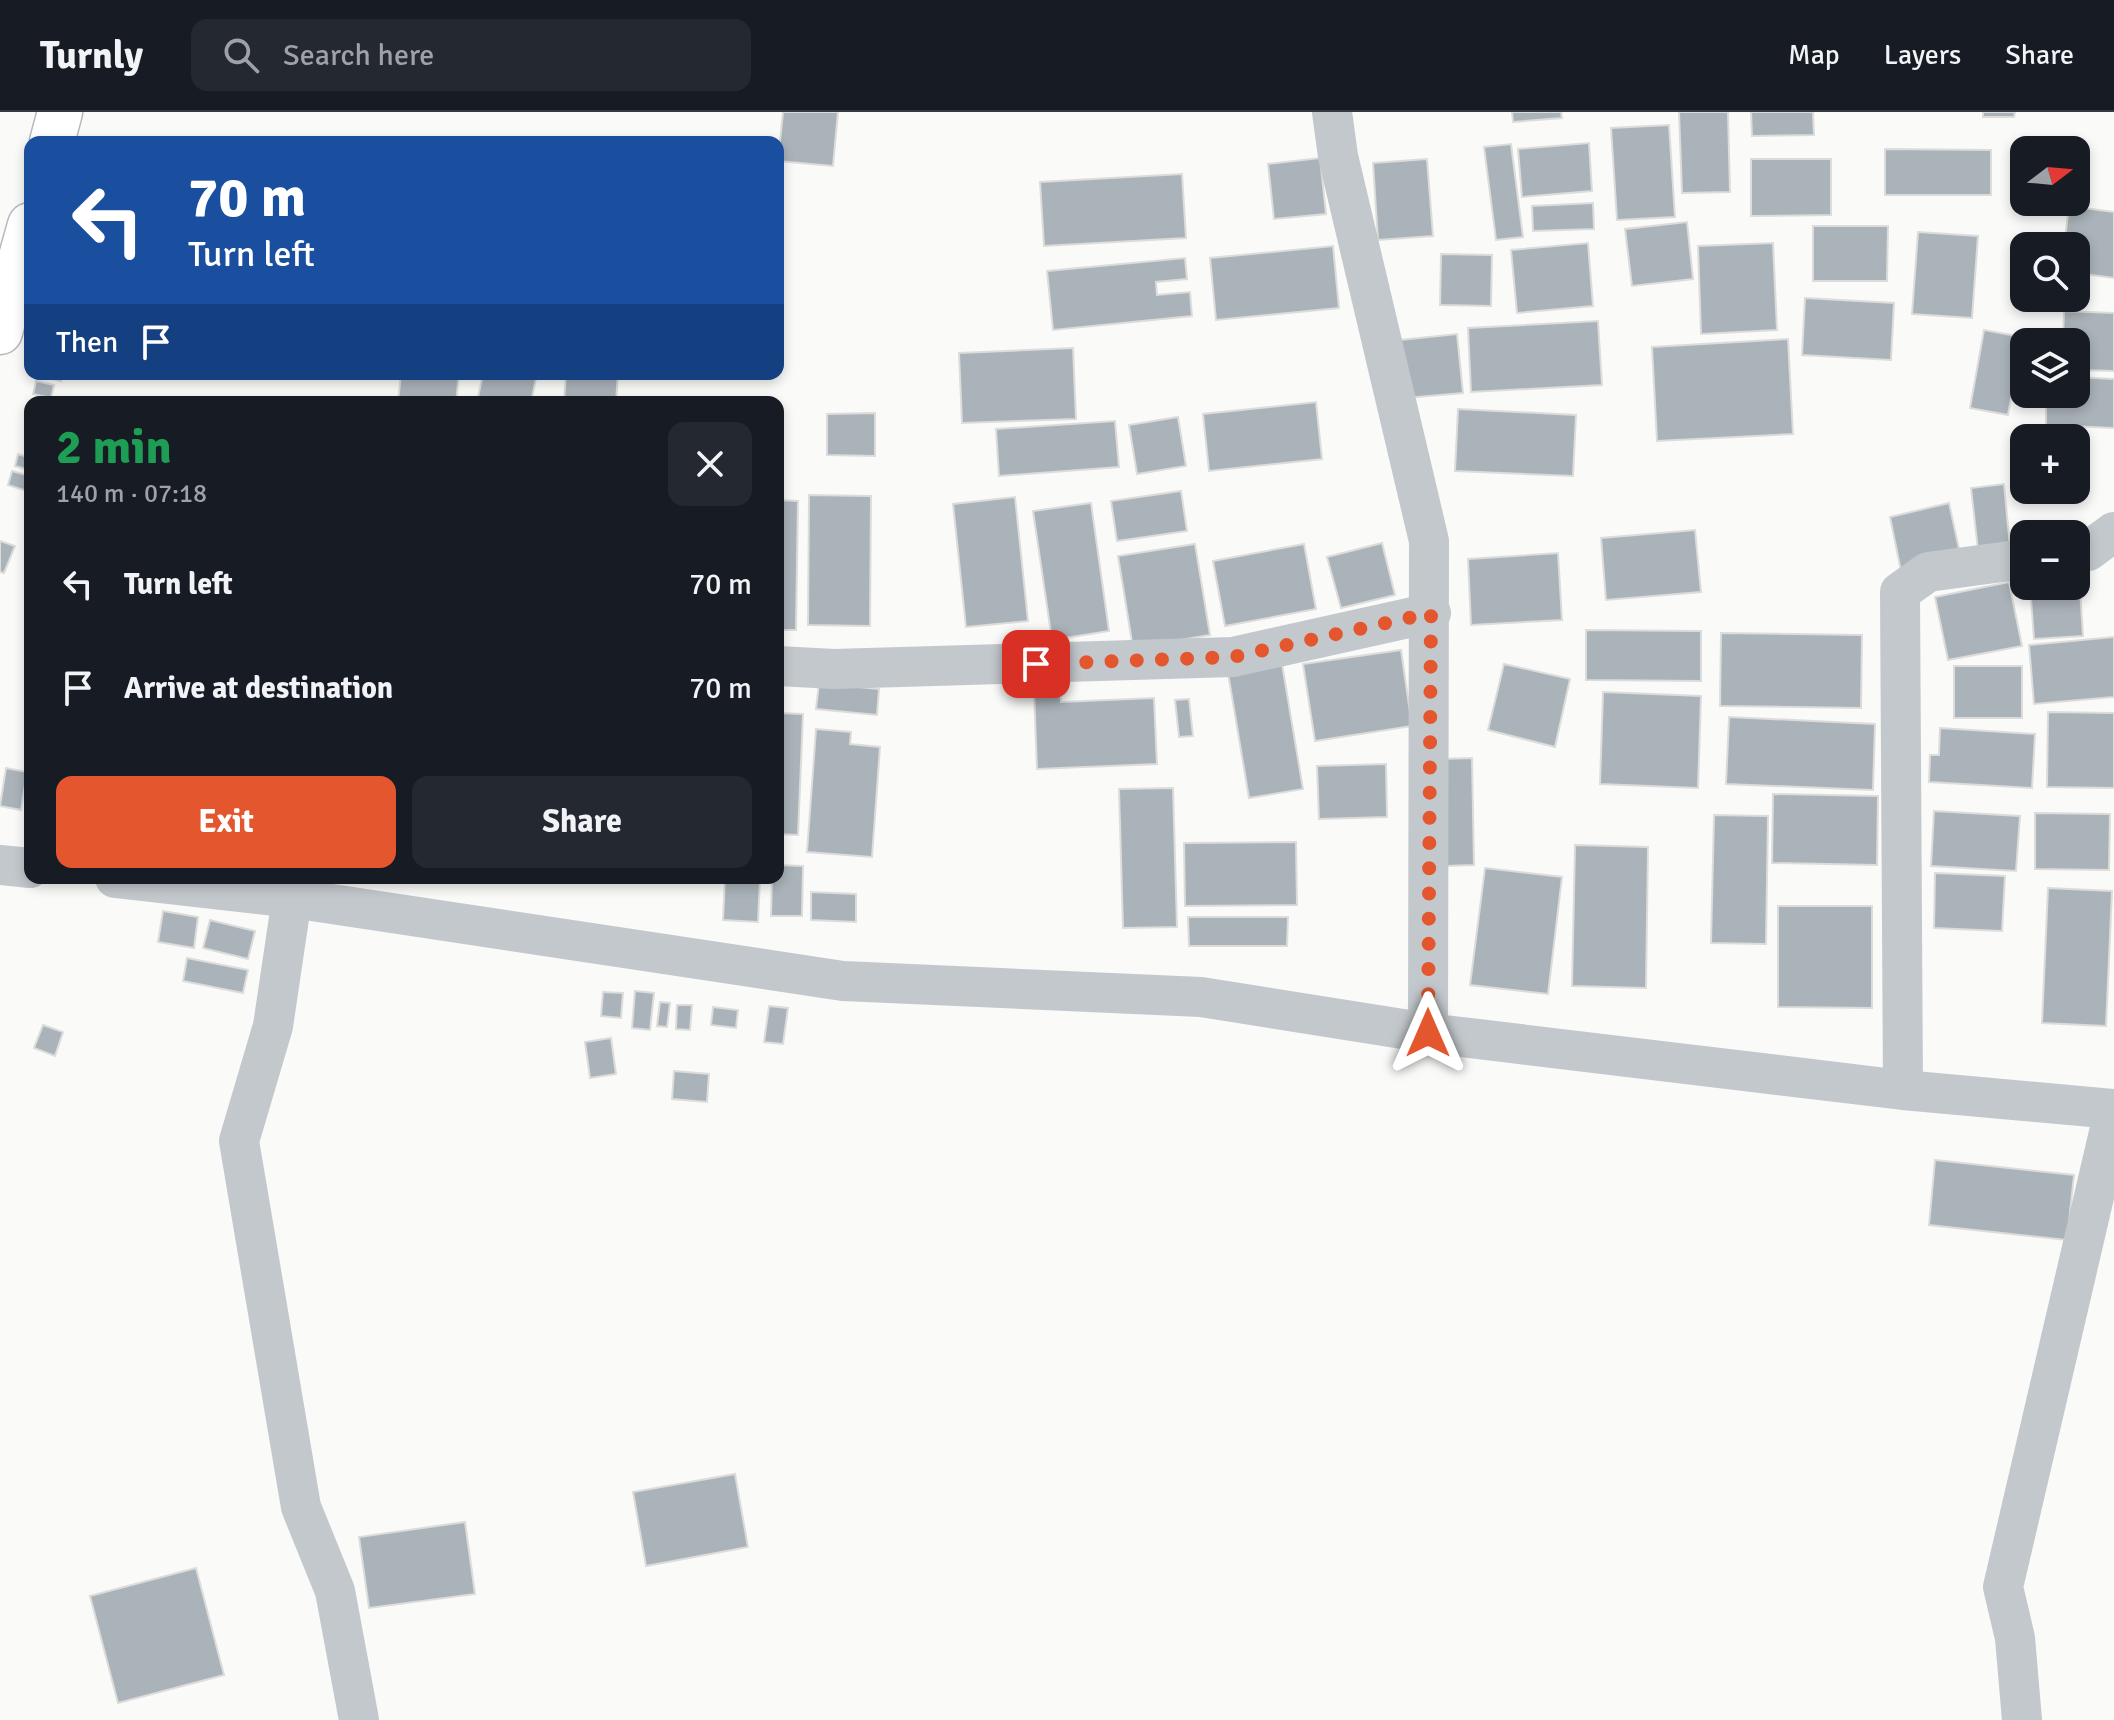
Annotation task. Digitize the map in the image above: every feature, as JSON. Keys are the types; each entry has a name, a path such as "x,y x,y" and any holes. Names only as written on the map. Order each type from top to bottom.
{"highway":[{"path":"54,136 60,112"},
{"path":"0,332 24,246"}],"street":[{"path":"1332,112 1338,156 1429,541 1428,1033"},
{"path":"2090,550 2114,532"},
{"path":"1903,1090 1900,592 1928,572 2010,561"},
{"path":"784,666 834,669 1233,657 1431,613"},
{"path":"0,865 24,867"},
{"path":"168,884 292,898 843,981 1201,997 1428,1033 1903,1090 2114,1110 2003,1587 2015,1638 2022,1720"},
{"path":"292,898 273,1026 239,1141 301,1507 335,1591 359,1720"}],"building":[{"path":"783,112 838,112 833,166 784,162 784,136 781,136"},
{"path":"1512,112 1561,112 1562,118 1513,122"},
{"path":"1679,112 1728,112 1730,192 1682,193"},
{"path":"1751,112 1813,112 1814,135 1752,136"},
{"path":"1983,112 2015,112 2014,117 1983,117"},
{"path":"1669,125 1675,217 1617,220 1611,128"},
{"path":"1589,143 1592,191 1522,197 1518,149"},
{"path":"1511,144 1523,237 1496,240 1484,147"},
{"path":"1885,149 1991,150 1991,195 1885,195"},
{"path":"1320,158 1326,214 1274,219 1268,164"},
{"path":"1427,159 1433,236 1378,240 1373,163"},
{"path":"1751,159 1831,159 1831,215 1751,216"},
{"path":"1182,174 1186,238 1044,246 1040,182"},
{"path":"1593,203 1594,229 1533,231 1532,206"},
{"path":"2090,209 2114,212 2114,278 2090,275 2090,232 2066,232 2068,216 2090,216"},
{"path":"1687,222 1693,279 1632,286 1625,229"},
{"path":"1813,226 1888,226 1887,281 1813,281"},
{"path":"1918,232 1978,236 1972,318 1912,314"},
{"path":"1588,243 1593,306 1517,313 1511,250"},
{"path":"1773,243 1777,330 1701,334 1698,246"},
{"path":"1333,246 1339,308 1216,320 1210,258"},
{"path":"1441,254 1492,255 1491,306 1440,305"},
{"path":"1185,258 1187,279 1156,282 1157,295 1190,292 1192,316 1053,330 1047,271"},
{"path":"1805,298 1894,303 1891,360 1802,355"},
{"path":"2064,312 2114,313 2114,371 2090,370 2090,328 2063,328"},
{"path":"1598,321 1602,385 1471,392 1468,328"},
{"path":"1984,330 2010,335 2008,415 1970,408"},
{"path":"1457,334 1463,393 1406,398 1400,340"},
{"path":"1788,339 1793,434 1657,441 1652,347"},
{"path":"1073,348 1076,419 962,423 959,353"},
{"path":"2090,378 2114,379 2114,428 2090,427 2090,424 2046,424 2046,408 2090,408"},
{"path":"400,380 458,380 457,396 399,396"},
{"path":"482,380 536,380 532,396 478,396"},
{"path":"566,380 618,380 616,396 564,396"},
{"path":"36,381 54,385 51,396 33,394"},
{"path":"1316,402 1322,459 1209,471 1203,414"},
{"path":"1458,409 1576,415 1573,476 1455,471"},
{"path":"875,413 875,456 827,455 827,414"},
{"path":"1178,417 1186,466 1137,474 1129,425"},
{"path":"1115,421 1119,467 999,476 996,429"},
{"path":"18,454 24,456 24,468 15,466"},
{"path":"12,471 24,474 24,490 8,485"},
{"path":"2004,484 2010,547 1978,550 1971,488"},
{"path":"1181,491 1187,531 1117,541 1111,501"},
{"path":"809,495 871,496 870,626 808,625"},
{"path":"1015,497 1028,621 966,627 953,504"},
{"path":"784,500 798,501 796,630 784,630"},
{"path":"1091,503 1109,631 1052,640 1033,511"},
{"path":"1949,503 1961,558 1901,571 1890,517"},
{"path":"1695,530 1701,592 1606,600 1601,538"},
{"path":"0,541 15,546 4,573 0,572"},
{"path":"1382,543 1395,595 1341,608 1327,557"},
{"path":"1195,544 1210,635 1133,648 1118,556"},
{"path":"1304,544 1316,609 1225,626 1213,561"},
{"path":"1558,553 1562,620 1471,625 1468,559"},
{"path":"2009,582 2010,600 2013,600 2022,646 1948,660 1935,597"},
{"path":"2031,600 2081,600 2083,636 2034,639"},
{"path":"1586,630 1701,631 1701,681 1586,680"},
{"path":"1721,633 1862,635 1861,708 1720,706"},
{"path":"2114,637 2114,697 2034,704 2029,645"},
{"path":"1401,650 1412,726 1315,741 1303,664"},
{"path":"1282,664 1303,789 1249,798 1228,673"},
{"path":"1504,664 1570,679 1555,747 1488,730"},
{"path":"1954,666 2022,666 2022,718 1954,718"},
{"path":"819,683 879,689 877,715 816,709"},
{"path":"1060,689 1061,702 1154,698 1157,764 1037,769 1034,691"},
{"path":"1603,692 1701,696 1698,788 1600,784"},
{"path":"1189,699 1193,736 1179,737 1175,700"},
{"path":"2048,712 2114,713 2114,788 2047,787"},
{"path":"784,713 803,714 798,835 784,834"},
{"path":"1729,717 1875,724 1873,790 1726,784"},
{"path":"1940,728 2035,734 2032,788 1929,782 1930,755 1939,755"},
{"path":"816,729 851,732 850,744 880,747 872,857 807,852"},
{"path":"1472,758 1474,865 1444,866 1441,759"},
{"path":"1386,764 1387,817 1319,819 1317,766"},
{"path":"6,768 24,771 21,810 0,806"},
{"path":"1173,788 1177,927 1123,928 1119,789"},
{"path":"1773,794 1878,796 1877,865 1772,863"},
{"path":"1934,811 2020,816 2016,871 1931,866"},
{"path":"2035,813 2110,814 2109,870 2035,869"},
{"path":"1714,815 1768,816 1766,944 1711,943"},
{"path":"1296,842 1297,905 1185,906 1184,843"},
{"path":"1575,845 1648,847 1646,988 1572,986"},
{"path":"784,865 803,866 802,916 771,916 772,884 784,884"},
{"path":"1485,868 1562,877 1548,994 1470,985"},
{"path":"1935,873 2005,876 2002,931 1934,928"},
{"path":"725,884 760,884 758,922 723,920"},
{"path":"2048,888 2112,891 2106,1026 2042,1023"},
{"path":"811,892 856,894 856,922 811,920"},
{"path":"1778,906 1872,906 1872,1008 1778,1007"},
{"path":"163,911 198,917 194,948 158,942"},
{"path":"1188,917 1288,917 1287,946 1189,946"},
{"path":"210,920 255,931 248,959 203,948"},
{"path":"187,958 248,970 243,993 183,981"},
{"path":"635,991 654,993 650,1030 632,1028"},
{"path":"603,992 623,993 621,1018 601,1016"},
{"path":"660,1002 670,1003 667,1027 657,1026"},
{"path":"677,1005 692,1005 690,1030 676,1029"},
{"path":"769,1006 788,1008 783,1044 764,1042"},
{"path":"713,1007 738,1010 736,1028 711,1025"},
{"path":"43,1025 63,1032 55,1056 34,1048"},
{"path":"611,1038 616,1074 590,1078 585,1042"},
{"path":"674,1071 709,1074 707,1102 672,1099"},
{"path":"1935,1160 2074,1175 2067,1240 1929,1225"},
{"path":"735,1474 748,1547 646,1566 633,1492"},
{"path":"465,1522 475,1594 369,1608 359,1537"},
{"path":"196,1568 224,1675 118,1703 90,1596"}],"route":[{"path":"1036,664 1233,657 1431,613 1428,1033"}]}
